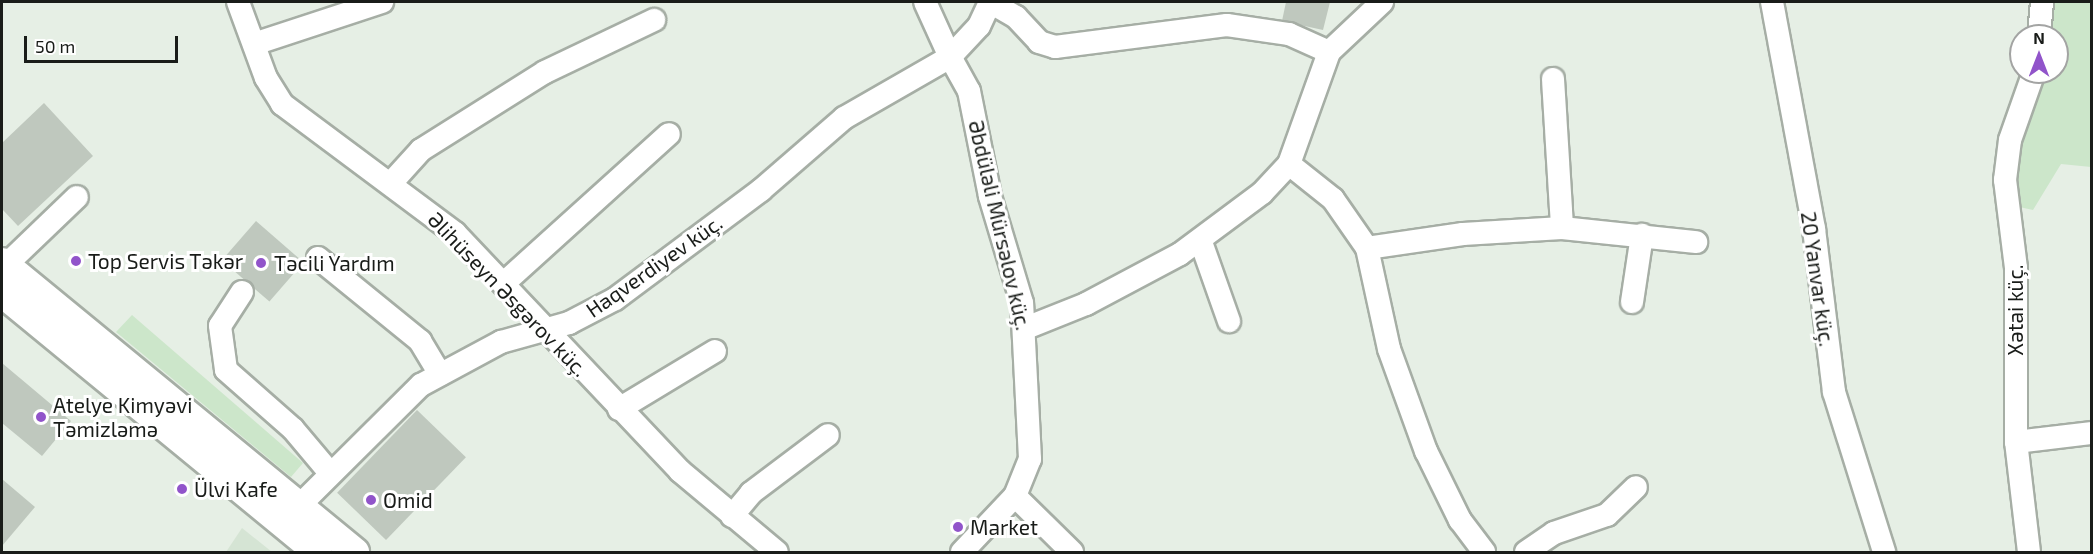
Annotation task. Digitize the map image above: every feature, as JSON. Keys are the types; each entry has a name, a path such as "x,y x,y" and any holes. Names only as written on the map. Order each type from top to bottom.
{"main road":[{"path":"3,273 291,515 355,552"},
{"path":"291,515 317,552"}],"street":[{"name":"Əlihüseyn Əsgərov küç.","path":"238,2 254,45 282,104 392,182 504,283 545,331 619,409 732,516 777,552"},
{"path":"254,45 382,2"},
{"name":"Əbdüləli Mürsəlov küç.","path":"925,2 950,57 969,91 1026,327 1030,459 1015,496 962,552"},
{"path":"950,57 979,26 990,2 1016,17 1039,42 1055,47 1227,24 1289,34 1329,52"},
{"path":"1026,327 1086,304 1201,242 1289,164 1329,52 1382,2"},
{"name":"20 Yanvar küç.","path":"1772,2 1814,229 1834,392 1884,552"},
{"path":"2040,24 2042,2"},
{"path":"392,182 422,150 545,72 654,20"},
{"name":"Haqverdiyev küç.","path":"291,515 330,473 406,399 440,374 501,342 545,331 615,298 761,190 844,118 950,57"},
{"path":"1553,79 1562,228"},
{"name":"Xətai küç.","path":"2029,552 2016,442 2016,268 2005,180 2010,140 2030,84"},
{"path":"504,283 669,134"},
{"path":"1289,164 1333,199 1367,248 1389,349 1422,440 1445,492 1484,552"},
{"path":"3,273 77,196"},
{"path":"1367,248 1463,234 1562,228 1696,242"},
{"path":"1632,302 1642,236"},
{"path":"1201,242 1229,321"},
{"path":"318,258 420,341 440,374"},
{"path":"242,292 220,326 226,370 293,429 330,473"},
{"path":"619,409 715,351"},
{"path":"2016,442 2091,433"},
{"path":"732,516 751,493 828,435"},
{"path":"1526,552 1554,533 1607,515 1636,487"},
{"path":"1015,496 1072,552"}],"shaded area":[{"path":"242,528 272,552 226,552"}],"green space":[{"path":"2040,2 2091,2 2091,167 2061,164 2033,210 2015,206 2013,177 2028,84 2069,84 2069,24 2037,24"},
{"path":"132,315 303,463 291,477 116,332"}],"building":[{"path":"1286,2 1330,2 1323,30 1282,21"},
{"path":"44,103 93,156 18,226 2,209 2,143"},
{"path":"256,221 304,262 269,302 222,260"},
{"path":"2,363 71,421 42,456 2,423"},
{"path":"417,410 466,457 386,540 337,493"},
{"path":"2,479 35,507 2,546"}],"place":[{"name":"Top Servis Təkər","path":"76,261"},
{"name":"Təcili Yardım","path":"261,263"},
{"name":"Atelye Kimyəvi Təmizləmə","path":"41,417"},
{"name":"Ülvi Kafe","path":"182,489"},
{"name":"Omid","path":"371,500"},
{"name":"Market","path":"958,527"}]}
